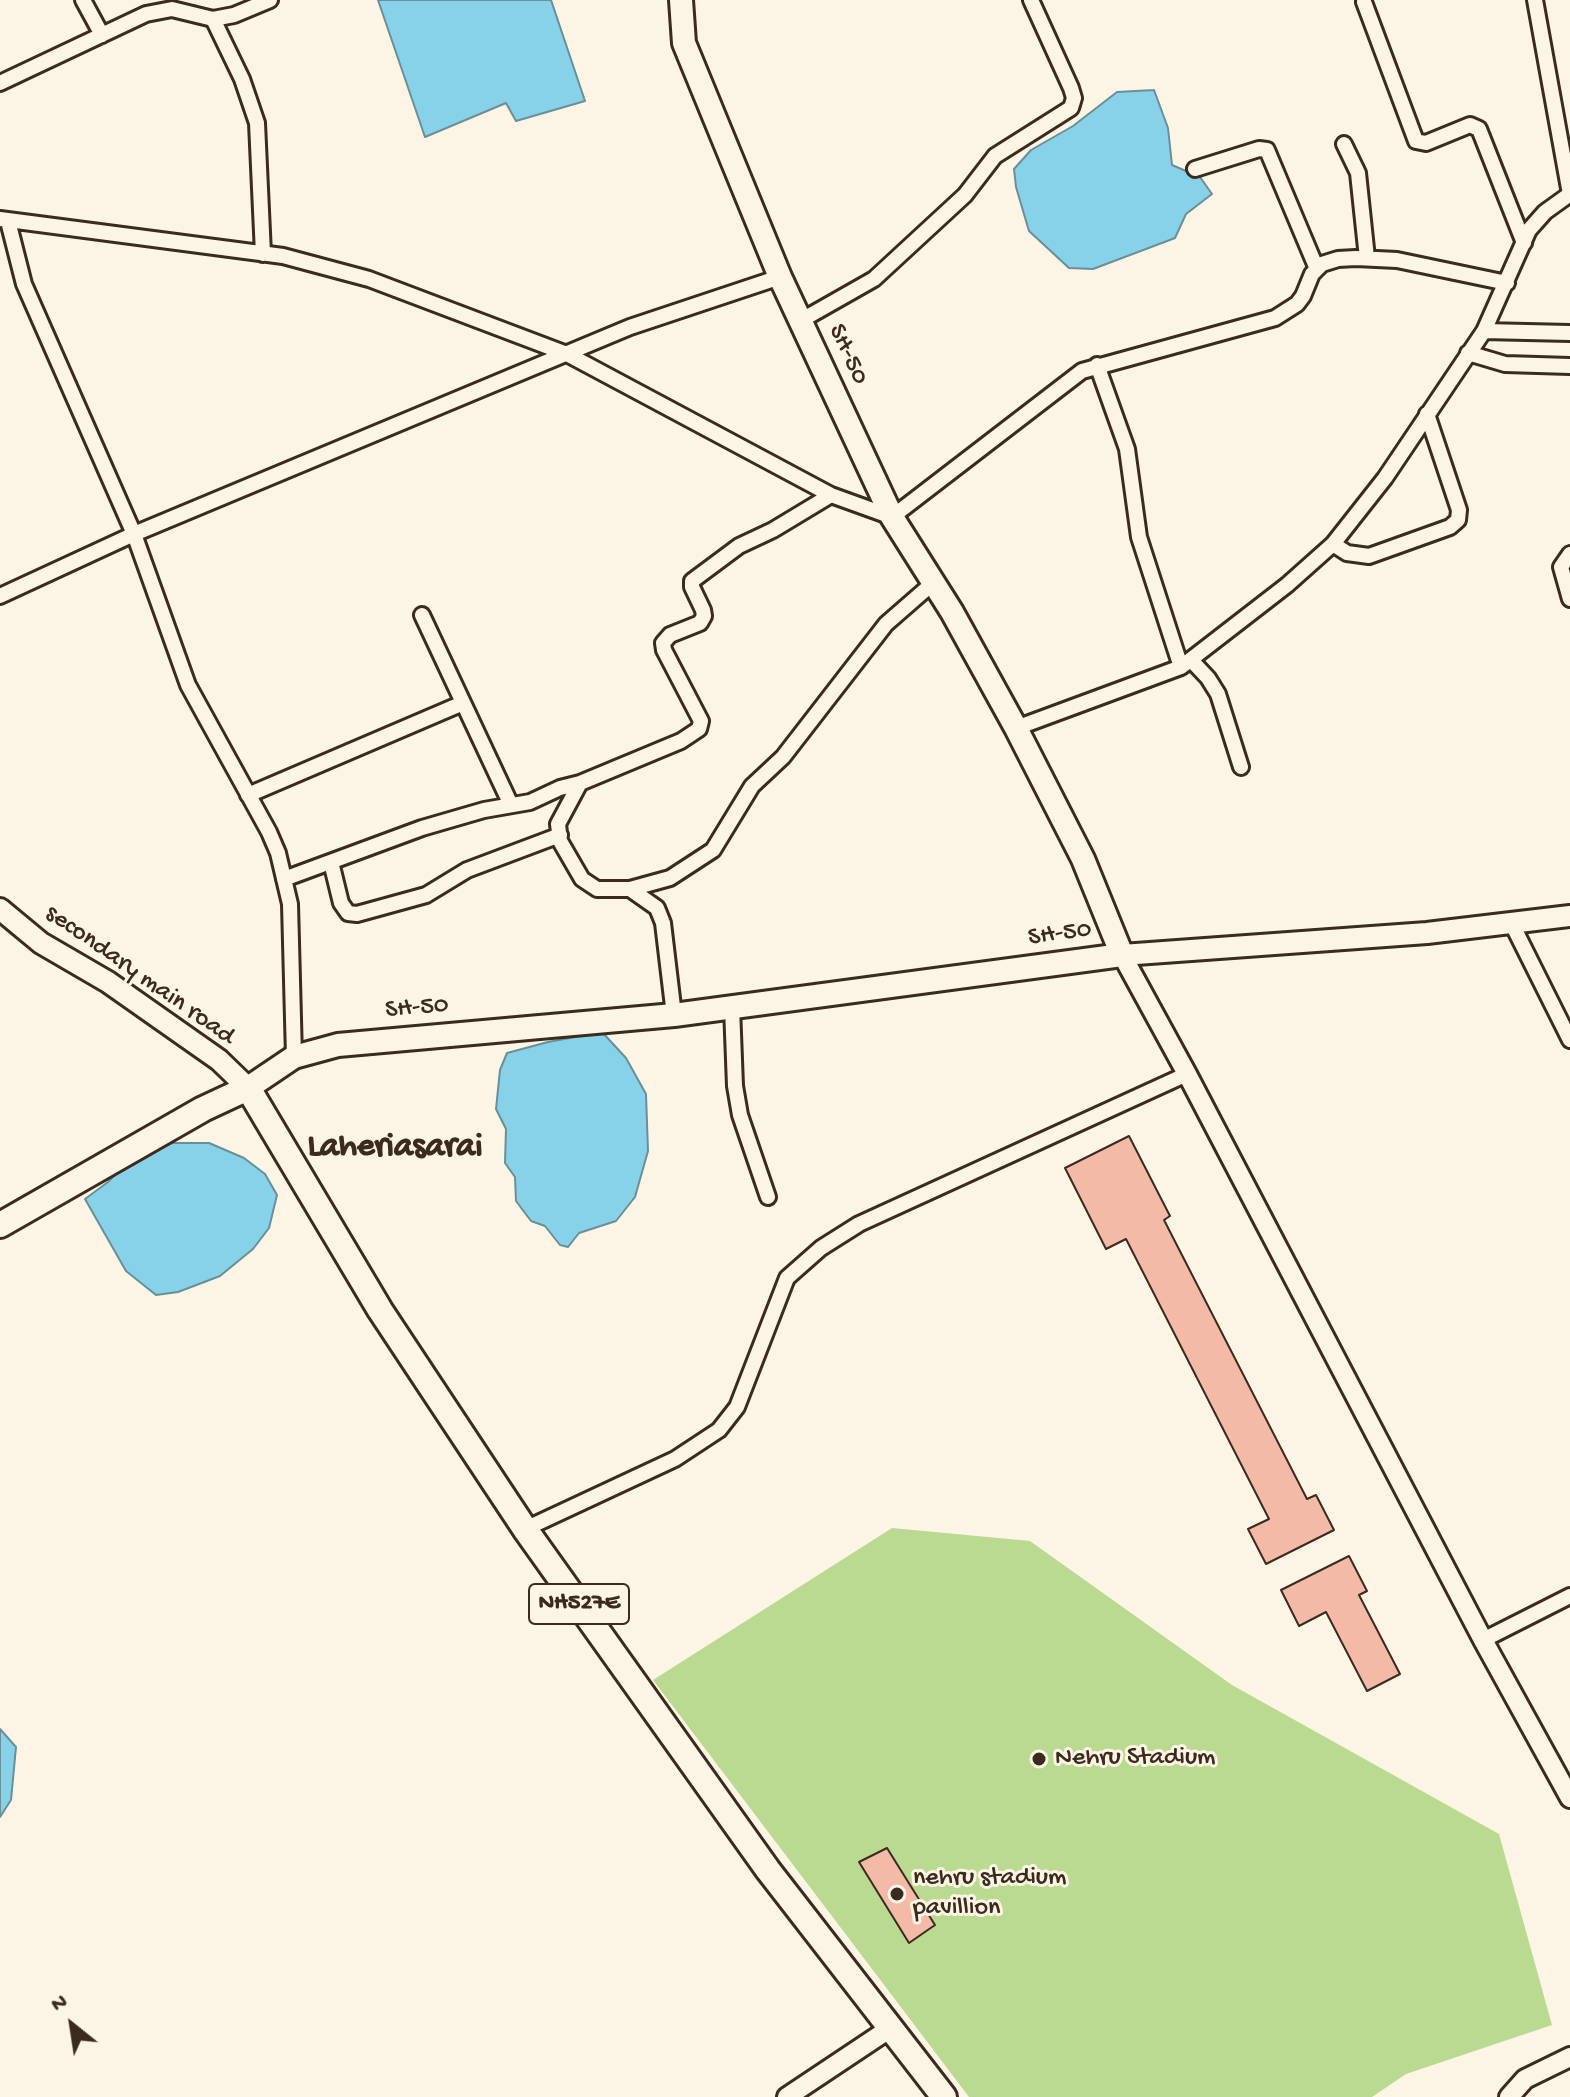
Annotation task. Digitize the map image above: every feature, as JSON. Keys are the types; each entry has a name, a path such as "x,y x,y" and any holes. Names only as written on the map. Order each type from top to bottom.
{"highway":[{"name":"SH-50","path":"0,1225 203,1109 248,1088"},
{"name":"NH527E","path":"248,1088 380,1310 525,1529 768,1870 944,2097"}],"main road":[{"name":"SH-50","path":"248,1088 294,1057 338,1045 674,1015 1122,955 1083,859 952,612 892,517 800,321 684,43 681,0"},
{"name":"secondary main road","path":"0,909 41,943 108,982 219,1060 248,1088"},
{"path":"1122,955 1427,933 1570,916"}],"street":[{"path":"83,0 102,35"},
{"path":"0,83 157,10 172,9 213,19 234,15 270,0"},
{"path":"800,321 874,279 965,195 995,156 1071,108 1074,98 1071,88 1031,0"},
{"path":"1016,728 1186,664 1287,585 1333,544 1385,478 1484,331 1529,230 1545,212 1570,194 1535,0"},
{"path":"1364,2 1416,141 1426,143 1470,125 1479,129 1524,243"},
{"path":"213,19 252,103 257,123 263,254"},
{"path":"1344,144 1358,173 1367,258"},
{"path":"1195,169 1259,149 1267,150 1317,269"},
{"path":"294,1057 290,904 269,832 188,685 134,534 24,284 4,220 283,256 369,279 567,354 831,495 892,517 1082,371 1275,318 1297,304 1322,264 1338,259 1397,260 1507,283"},
{"path":"0,596 134,534 630,327 780,277"},
{"path":"1484,331 1570,333"},
{"path":"1468,353 1505,364 1570,366"},
{"path":"1097,365 1127,449 1139,537 1186,664 1208,678 1218,694 1241,767"},
{"path":"1333,544 1347,553 1369,556 1450,527 1458,520 1459,510 1427,414"},
{"path":"284,879 422,828 484,810 530,802 681,741 699,729 701,721 663,643 670,635 700,623 704,616 692,581 739,546 773,530 831,495"},
{"path":"1570,554 1561,567 1570,599"},
{"path":"580,783 558,824 572,866 582,879 597,889 630,889 670,878 713,850 752,786 783,757 886,624 933,583"},
{"path":"422,615 511,805"},
{"path":"248,795 463,703"},
{"path":"331,862 341,903 348,913 357,914 426,895 467,870 560,835"},
{"path":"630,889 657,908 663,923 674,1015"},
{"path":"1511,922 1570,1040"},
{"path":"1122,955 1483,1640 1570,1798"},
{"path":"732,1007 735,1086 740,1115 768,1197"},
{"path":"525,1529 675,1459 719,1430 737,1407 787,1278 821,1248 859,1224 1187,1074"},
{"path":"1483,1640 1570,1596"},
{"path":"787,2097 892,2027"},
{"path":"1509,2097 1525,2079 1570,2057"}],"green space":[{"name":"Nehru Stadium","path":"892,1528 1030,1541 1232,1685 1499,1834 1552,2025 1406,2074 1372,2097 969,2097 653,1680"}],"water":[{"path":"378,0 551,0 585,101 516,121 506,103 425,137"},
{"path":"1154,90 1168,128 1172,165 1200,177 1212,194 1186,214 1175,238 1093,269 1069,268 1029,231 1014,169 1031,150 1073,126 1117,92"},
{"path":"602,1032 626,1058 646,1094 648,1151 635,1197 616,1221 579,1233 568,1247 560,1245 545,1226 531,1221 516,1201 515,1177 505,1163 506,1129 496,1109 500,1070 507,1053"},
{"path":"172,1143 209,1143 244,1158 265,1174 277,1195 269,1228 253,1249 220,1276 178,1292 156,1295 126,1271 85,1199 108,1182 128,1161"},
{"path":"0,1729 16,1747 11,1800 0,1817"}],"building":[{"path":"1129,1136 1170,1216 1164,1220 1307,1499 1316,1495 1334,1530 1266,1564 1248,1529 1269,1519 1126,1239 1106,1249 1065,1168"},
{"path":"1349,1556 1367,1591 1359,1595 1400,1674 1367,1691 1326,1612 1299,1626 1281,1590"},
{"name":"nehru stadium pavillion","path":"887,1848 935,1925 909,1943 859,1862"}],"place":[{"name":"Nehru Stadium","path":"1039,1759"},
{"name":"nehru stadium pavillion","path":"897,1894"}],"district":[{"name":"Laheriasarai","path":"395,1149"}]}
